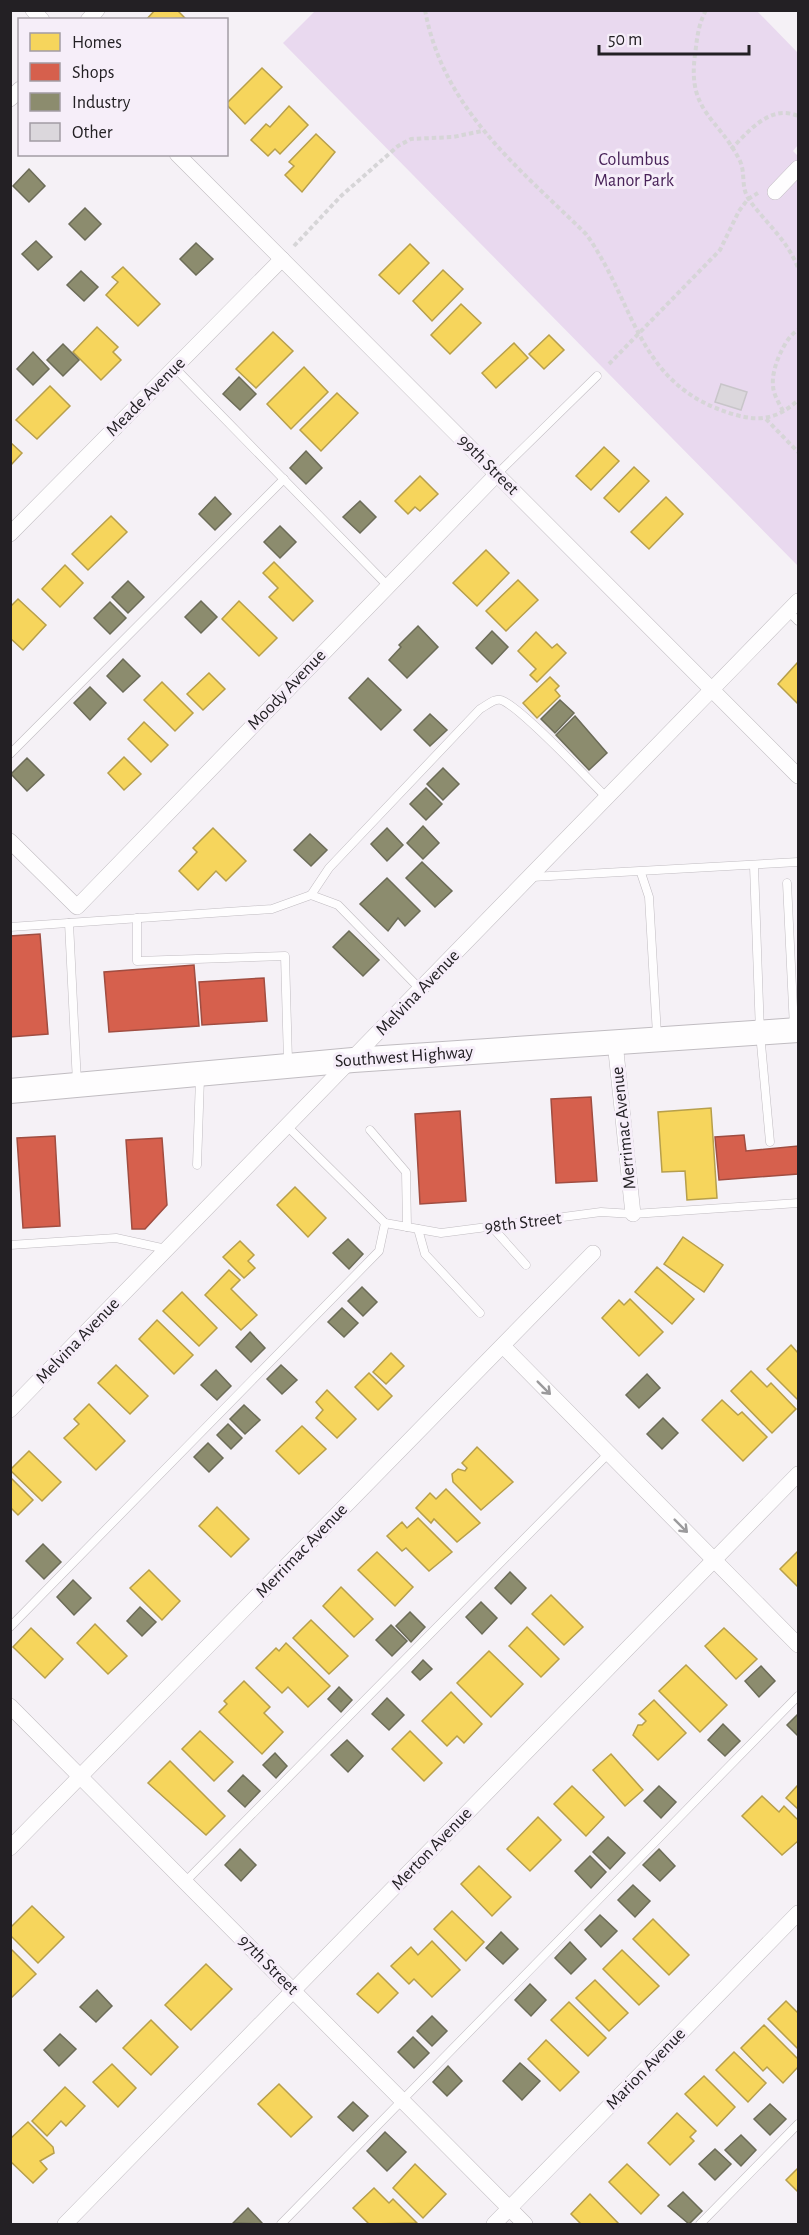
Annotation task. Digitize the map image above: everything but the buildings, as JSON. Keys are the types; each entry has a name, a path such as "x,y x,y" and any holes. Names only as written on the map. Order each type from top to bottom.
{"main road":[{"name":"Southwest Highway","path":"10,1091 353,1060 796,1030"}],"street":[{"name":"99th Street","path":"179,156 798,776"},
{"path":"775,192 798,168"},
{"name":"Meade Avenue","path":"10,534 282,259"},
{"name":"Moody Avenue","path":"10,841 77,907 497,474"},
{"name":"Melvina Avenue","path":"10,1410 713,690 795,611"},
{"name":"Merrimac Avenue","path":"615,1042 633,1214"},
{"name":"Merrimac Avenue","path":"10,1848 593,1253"},
{"path":"503,1346 798,1645"},
{"name":"Merton Avenue","path":"64,2224 798,1474"},
{"name":"97th Street","path":"10,1706 525,2224"},
{"name":"Marion Avenue","path":"494,2224 798,1913"}],"lane":[{"path":"175,368 388,586"},
{"path":"497,474 597,376"},
{"path":"10,754 284,479"},
{"path":"10,927 272,909 311,895 329,868 480,710 495,700 501,700 518,712 608,798"},
{"path":"530,878 798,862"},
{"path":"754,866 760,1033 770,1142"},
{"path":"641,873 649,897 657,1040"},
{"path":"787,883 796,1030"},
{"path":"311,895 338,906 421,990"},
{"path":"138,918 137,961 285,956 288,1066"},
{"path":"69,923 77,1085"},
{"path":"197,1166 200,1074"},
{"path":"10,1627 380,1251 385,1223 288,1126"},
{"path":"370,1130 406,1172 407,1227"},
{"name":"98th Street","path":"385,1223 441,1233 601,1212 633,1214 798,1203"},
{"path":"492,1227 526,1265"},
{"path":"418,1229 425,1254 480,1313"},
{"path":"10,1245 116,1238 168,1249"},
{"path":"185,1882 609,1453"},
{"path":"281,2224 798,1696"},
{"path":"700,2224 798,2124"}],"path":[{"path":"425,10 445,74 482,131 586,234 600,254 638,337 649,355 678,386 725,412 750,419 766,419 783,411 798,400"},
{"path":"706,10 699,24 692,76 696,95 706,115 741,163 742,187 748,199 783,241 798,268"},
{"path":"731,149 765,118 777,113 798,116"},
{"path":"294,246 341,196 398,146 411,138 453,136 482,131"},
{"path":"609,364 638,337 720,250 748,199 758,194"},
{"path":"783,411 774,393 774,375 789,338 798,330"},
{"path":"766,419 798,452"}],"green space":[{"name":"Columbus Manor Park","path":"315,11 757,11 798,53 798,145 793,151 798,156 798,566 283,43"}]}
